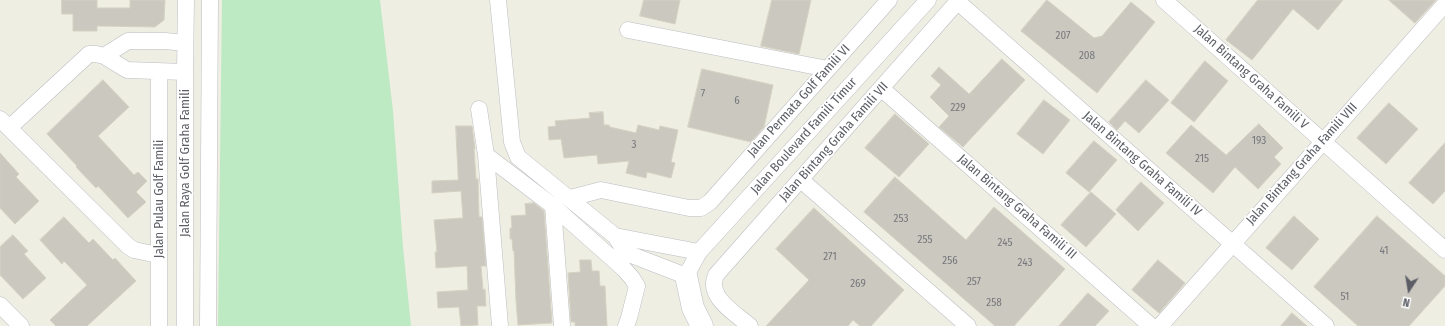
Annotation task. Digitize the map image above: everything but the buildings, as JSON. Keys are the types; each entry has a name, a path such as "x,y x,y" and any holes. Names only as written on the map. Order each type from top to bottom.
{"street":[{"name":"Jalan Raya Golf Graha Famili","path":"185,326 186,0"},
{"name":"Jalan Raya Golf Graha Famili","path":"208,326 210,0"},
{"path":"498,0 512,142 518,157 615,236 627,252 686,276 693,308 702,326"},
{"name":"Jalan Permata Golf Famili VI","path":"570,198 601,190 689,208 701,208 710,202 889,0"},
{"name":"Jalan Boulevard Famili Timur","path":"686,276 699,252 928,0"},
{"name":"Jalan Bintang Graha Famili V","path":"1164,0 1445,250"},
{"name":"Jalan Bintang Graha Famili VII","path":"750,326 719,298 715,292 713,286 716,274 959,1"},
{"name":"Jalan Bintang Graha Famili IV","path":"959,1 1326,326"},
{"name":"Jalan Bintang Graha Famili VIII","path":"1160,326 1322,141 1445,4"},
{"path":"628,30 828,69"},
{"path":"104,56 128,41 186,42"},
{"path":"158,255 134,250 128,246 5,123 89,54 104,56 127,70 185,72"},
{"name":"Jalan Pulau Golf Famili","path":"159,72 159,326"},
{"name":"Jalan Bintang Graha Famili III","path":"882,89 1151,326"},
{"path":"479,109 486,155 500,326"},
{"path":"486,155 553,206 624,269 637,286"},
{"path":"801,180 968,326"},
{"path":"553,206 562,326"},
{"path":"615,236 699,252"},
{"path":"626,326 637,286 658,265"},
{"path":"0,305 21,326"}],"green space":[{"path":"222,0 380,0 393,111 403,247 411,326 218,326"}]}
